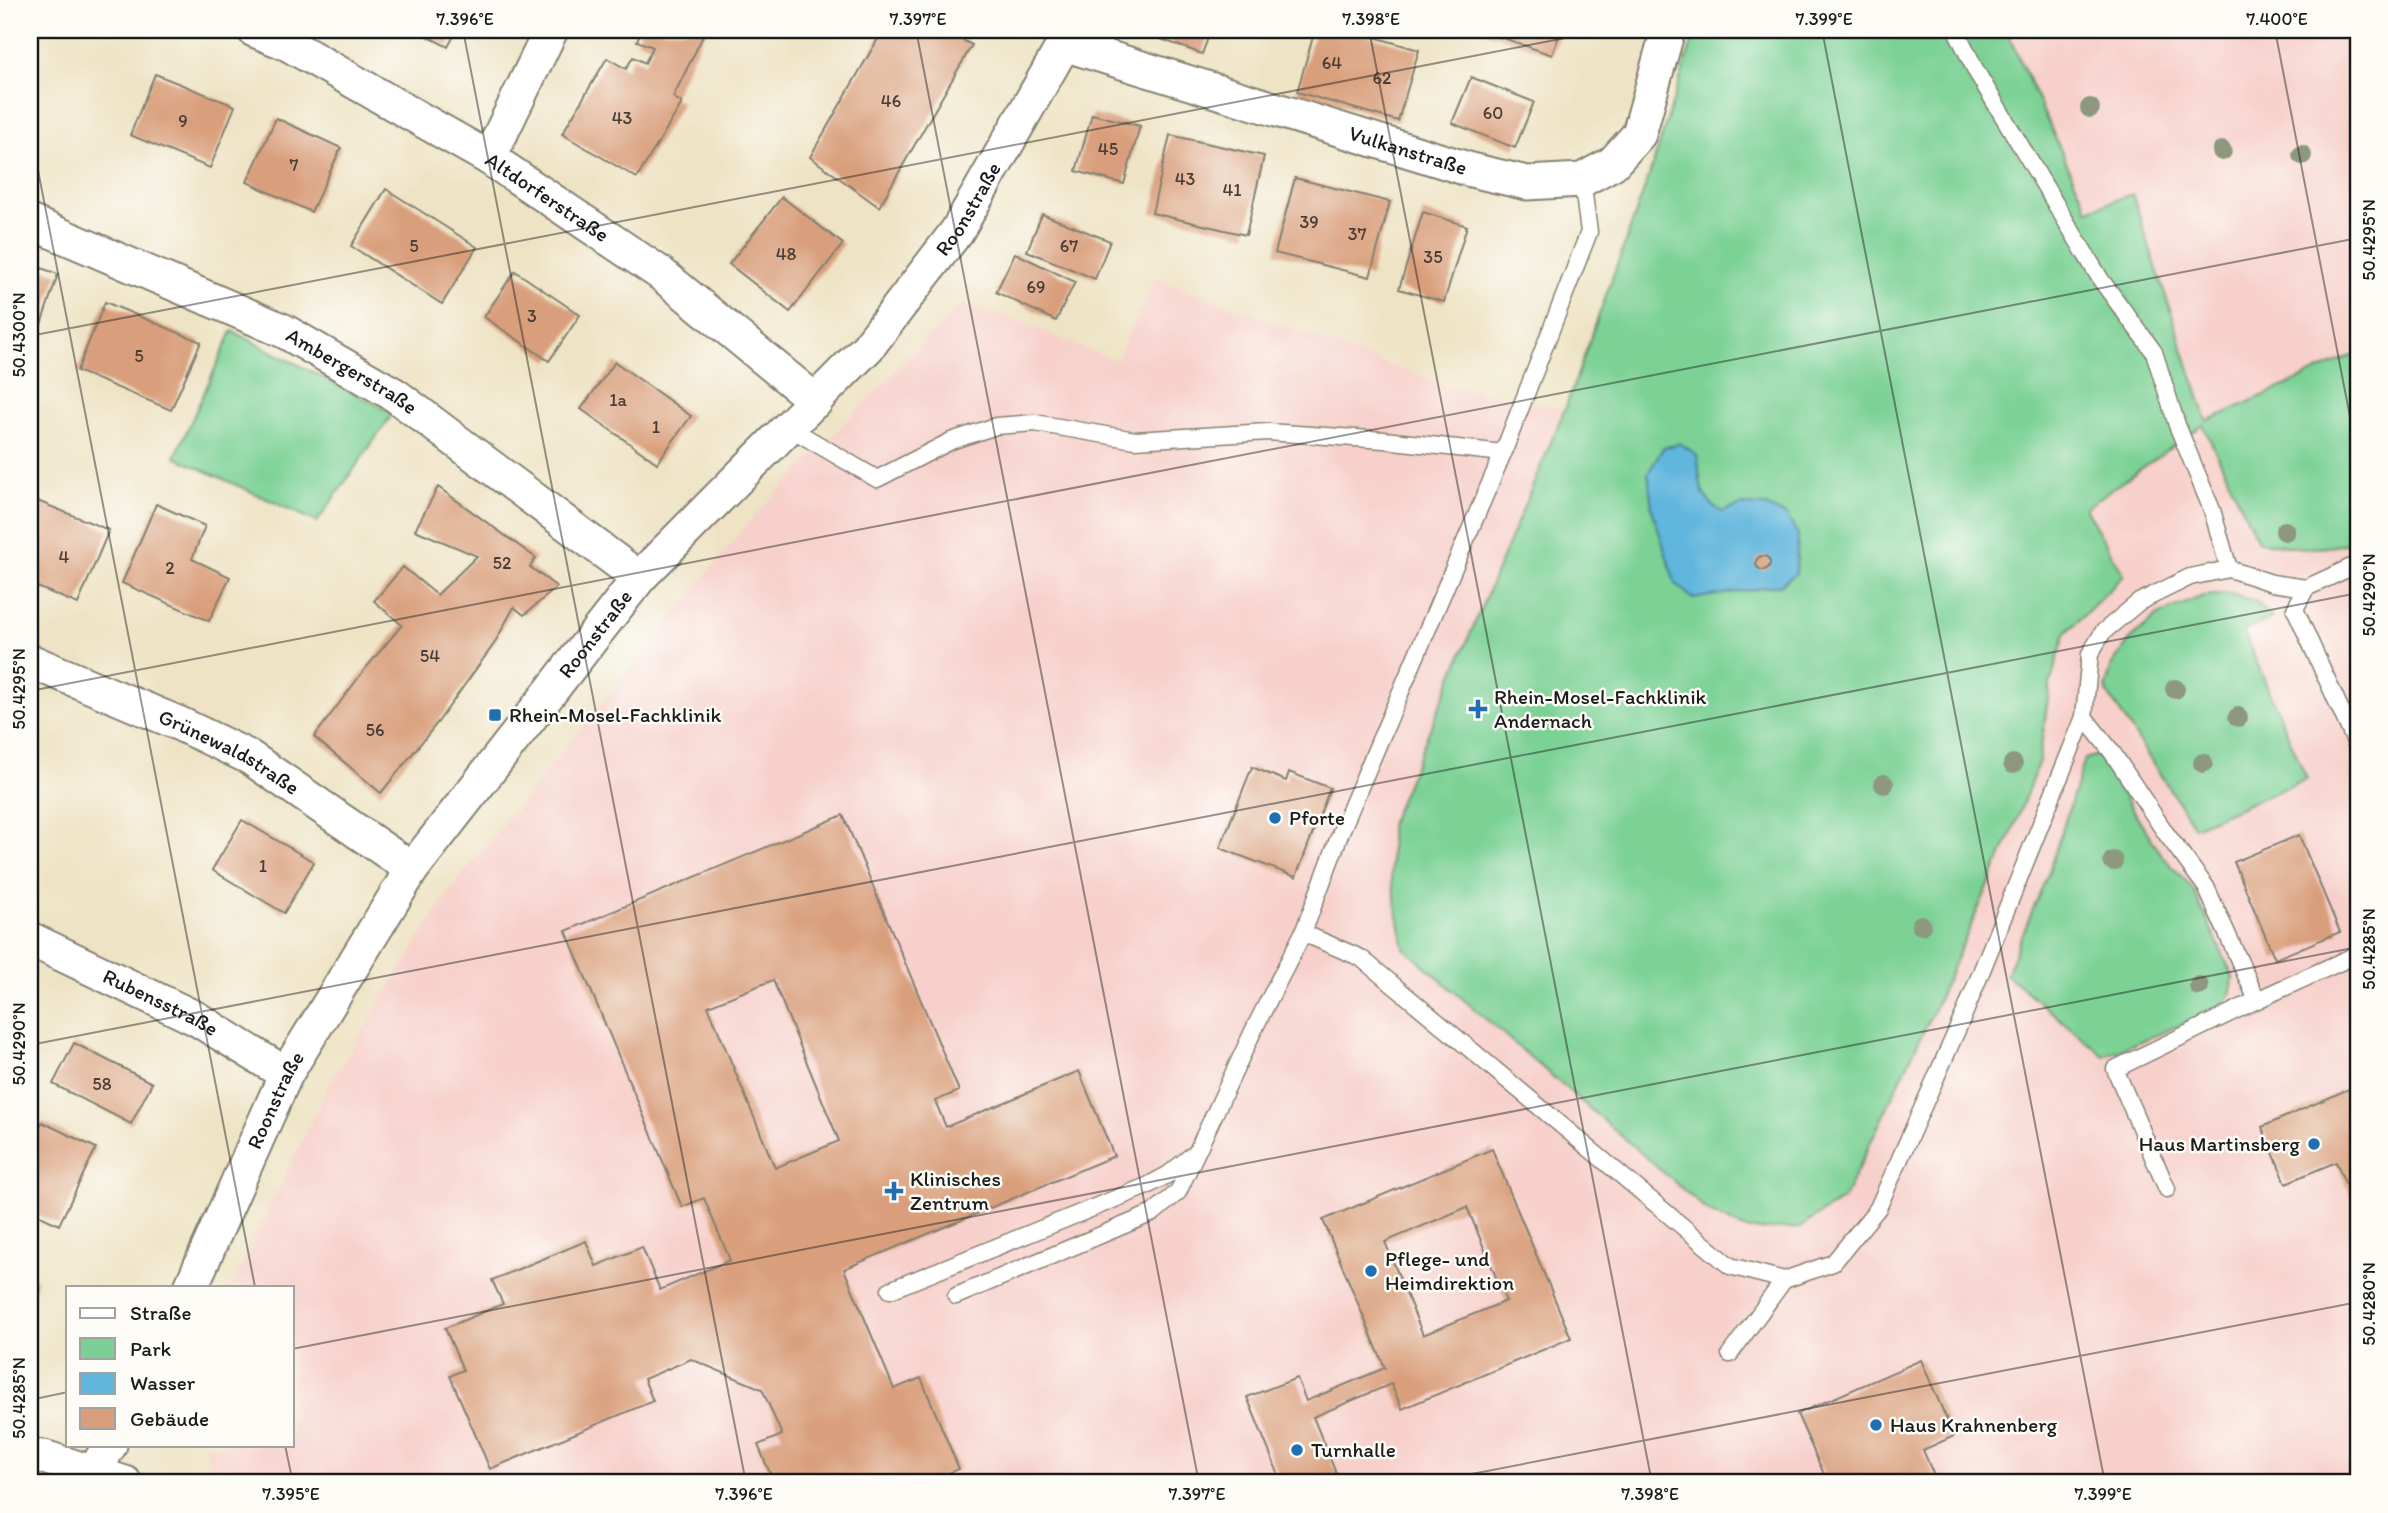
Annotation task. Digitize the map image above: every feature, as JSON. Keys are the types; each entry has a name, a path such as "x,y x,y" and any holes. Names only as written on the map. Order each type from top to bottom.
{"street":[{"name":"Altdorferstraße","path":"254,30 286,43 489,158 660,274 816,401"},
{"path":"489,158 551,30"},
{"name":"Vulkanstraße","path":"1066,37 1471,170 1527,183 1582,180 1612,163 1639,134 1668,30"},
{"name":"Roonstraße","path":"191,1286 286,1074 412,869 639,578 868,347 957,231 1066,37"},
{"name":"Ambergerstraße","path":"30,222 284,331 395,395 639,578"},
{"name":"Grünewaldstraße","path":"30,661 180,724 249,757 412,869"},
{"name":"Rubensstraße","path":"30,939 197,1019 286,1074"},
{"path":"91,1478 109,1446"},
{"path":"30,1455 44,1457 91,1478 125,1483"}],"lane":[{"path":"1956,30 1976,71 2101,280 2154,352 2177,425 2213,510 2229,569"},
{"path":"956,1296 1153,1213 1178,1192 1303,933 1342,829 1503,453 1589,232 1582,180"},
{"path":"790,428 877,479 951,441 996,426 1035,423 1135,440 1268,432 1384,440 1503,453"},
{"path":"1303,933 1361,958 1730,1266 1784,1280 1833,1263 1878,1208 1965,1012 2084,717 2090,654 2104,632 2139,602 2190,577 2229,569 2272,583 2306,588 2358,564"},
{"path":"2306,588 2295,609 2358,748"},
{"path":"2084,717 2112,752 2165,832 2206,887 2257,1000"},
{"path":"2167,1189 2115,1069 2358,954"},
{"path":"890,1290 1147,1186 1169,1174 1196,1152"},
{"path":"1730,1354 1784,1280"}],"shaded area":[{"name":"Rhein-Mosel-Fachklinik Andernach","path":"1696,30 2358,30 2358,1483 238,1483 212,1469 203,1446 294,1446 294,1286 231,1286 326,1090 447,894 747,524 959,305 1007,317 1116,361 1155,278 1446,386 1565,409 1649,176"}],"green space":[{"path":"1696,30 2006,30 2088,210 2132,194 2207,421 2358,353 2358,539 2321,548 2258,541 2203,425 2085,508 2124,575 2065,634 2050,684 2039,761 2012,832 1935,1007 1844,1198 1799,1228 1749,1230 1709,1212 1404,948 1391,877 1390,824 1565,409 1649,176"},
{"path":"232,331 393,413 317,522 175,457"},
{"path":"2230,594 2255,601 2272,618 2243,631 2307,779 2194,827 2105,689 2112,665 2129,641 2158,615 2203,596"},
{"path":"2097,755 2162,855 2193,889 2233,977 2231,992 2223,1008 2104,1056 2006,974 2049,871 2085,759"}],"water":[{"path":"1680,443 1697,455 1701,487 1713,506 1722,512 1743,505 1766,506 1787,516 1798,535 1796,573 1780,585 1693,599 1675,583 1652,509 1648,473 1663,448"}],"building":[{"path":"415,30 457,30 448,47"},
{"path":"641,30 706,30 673,97 682,103 637,178 562,134 607,58 626,69 633,57 645,63 653,47 637,41"},
{"path":"883,30 943,30 972,45 879,207 810,157"},
{"path":"1136,30 1211,30 1202,54"},
{"path":"1315,30 1350,30 1419,50 1398,121 1297,92"},
{"path":"1480,30 1561,30 1552,55"},
{"path":"155,74 235,106 210,168 130,135"},
{"path":"1471,77 1534,102 1515,148 1452,123"},
{"path":"1092,114 1140,126 1124,184 1076,171"},
{"path":"276,118 341,148 311,212 247,182"},
{"path":"1170,135 1264,156 1246,235 1152,213"},
{"path":"1295,178 1390,202 1370,277 1275,253"},
{"path":"386,189 477,247 442,304 351,246"},
{"path":"782,197 843,244 790,312 729,264"},
{"path":"1423,212 1467,226 1444,302 1399,289"},
{"path":"1042,214 1110,241 1095,279 1027,251"},
{"path":"1015,253 1075,282 1056,321 996,292"},
{"path":"30,264 58,274 38,333 30,331"},
{"path":"515,271 580,315 549,361 484,317"},
{"path":"105,302 201,342 171,410 77,371"},
{"path":"615,362 691,416 657,463 581,409"},
{"path":"438,487 536,558 530,567 557,587 524,615 514,607 494,644 438,722 381,793 314,737 402,625 374,601 403,567 437,595 477,556 415,530"},
{"path":"30,498 109,530 78,604 30,584"},
{"path":"156,504 205,526 192,559 230,577 209,621 122,583"},
{"path":"1760,556 1766,556 1770,563 1766,570 1760,570 1756,566 1756,560"},
{"name":"Pforte","path":"1252,767 1286,781 1289,772 1330,788 1296,877 1220,848"},
{"name":"Klinisches Zentrum","path":"843,815 959,1091 935,1101 946,1127 1079,1071 1114,1156 844,1269 894,1389 921,1378 959,1469 934,1479 936,1483 774,1483 758,1445 782,1435 762,1389 691,1359 644,1379 653,1401 490,1469 450,1376 463,1370 445,1328 503,1304 492,1280 586,1241 596,1266 642,1247 660,1290 730,1260 704,1198 682,1207 566,931","holes":["773,980 839,1141 775,1168 708,1006"]},
{"path":"242,820 314,862 284,913 212,870"},
{"path":"2299,835 2340,932 2275,959 2234,862"},
{"path":"74,1043 152,1083 131,1124 53,1084"},
{"name":"Haus Martinsberg","path":"2358,1085 2358,1213 2336,1162 2286,1183 2262,1127"},
{"path":"42,1122 96,1148 59,1225 30,1211 30,1147"},
{"name":"Pflege- und Heimdirektion","path":"1492,1149 1571,1338 1402,1409 1391,1384 1313,1417 1340,1483 1282,1483 1247,1397 1297,1378 1306,1401 1385,1368 1323,1220","holes":["1467,1207 1506,1301 1423,1335 1385,1242"]},
{"path":"30,1278 37,1279 31,1306 30,1306"},
{"name":"Haus Krahnenberg","path":"1921,1360 1954,1436 1923,1450 1937,1483 1828,1483 1797,1414"}],"place":[{"name":"Rhein-Mosel-Fachklinik Andernach","path":"1478,709"},
{"name":"Rhein-Mosel-Fachklinik","path":"495,715"},
{"name":"Pforte","path":"1275,818"},
{"name":"Haus Martinsberg","path":"2314,1144"},
{"name":"Klinisches Zentrum","path":"894,1191"},
{"name":"Pflege- und Heimdirektion","path":"1371,1271"},
{"name":"Haus Krahnenberg","path":"1876,1425"},
{"name":"Turnhalle","path":"1297,1450"}]}
